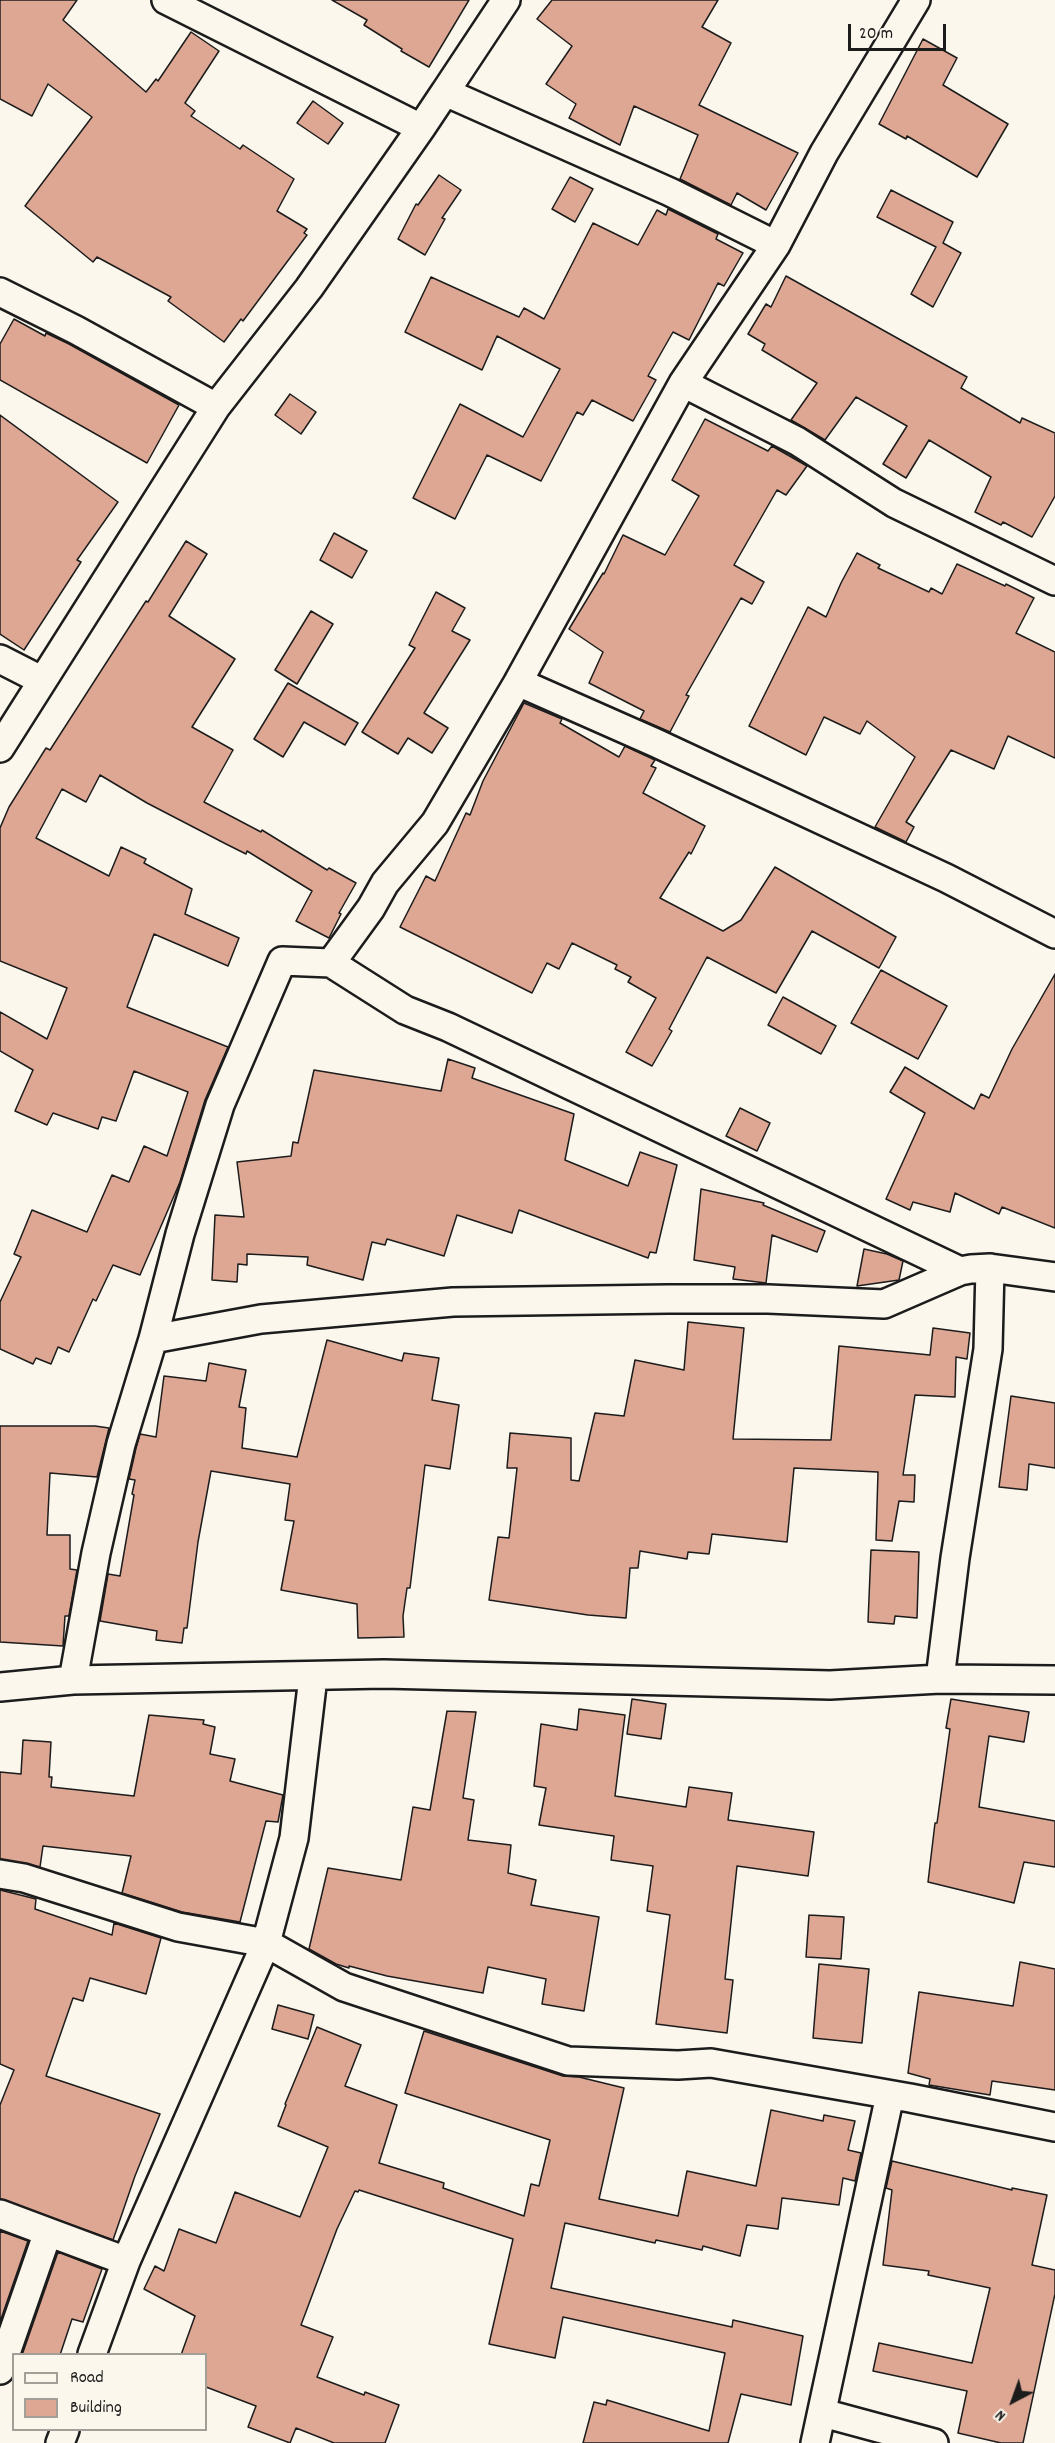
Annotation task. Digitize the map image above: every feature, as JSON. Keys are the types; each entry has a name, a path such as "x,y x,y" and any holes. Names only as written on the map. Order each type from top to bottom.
{"street":[{"path":"166,0 421,128"},
{"path":"0,748 216,407 309,288 421,128 506,0"},
{"path":"331,963 371,908 385,883 435,823 518,682 683,383 776,245 824,153 916,0"},
{"path":"445,92 670,192 776,245"},
{"path":"0,292 76,330 216,407"},
{"path":"683,383 796,441 894,503 1055,581"},
{"path":"0,659 41,680"},
{"path":"518,682 656,742 914,863 1055,934"},
{"path":"74,1680 96,1553 121,1444 153,1339 180,1234 219,1105 282,961 331,963 405,1010 448,1027 960,1271"},
{"path":"153,1339 261,1318 453,1302 768,1299 884,1304 960,1271 990,1268 1055,1277"},
{"path":"940,1679 955,1558 988,1349 990,1268"},
{"path":"0,1687 74,1680 384,1674 830,1685 940,1679 1055,1680"},
{"path":"93,2353 126,2261 266,1943 294,1838 313,1677"},
{"path":"0,1874 24,1878 178,1926 266,1943 344,1987 567,2061 678,2065 711,2063 1055,2127"},
{"path":"815,2443 890,2095"},
{"path":"0,2214 126,2261"},
{"path":"0,2370 48,2232"},
{"path":"823,2413 934,2443"}],"building":[{"path":"0,0 77,0 63,20 146,92 156,79 158,81 191,32 219,51 185,103 195,111 191,116 240,149 243,145 294,179 277,211 307,229 304,233 307,235 243,321 241,319 224,342 168,301 171,297 97,257 93,262 25,206 92,117 48,84 32,116 0,99"},
{"path":"332,0 469,0 429,67 364,25 367,20"},
{"path":"552,0 718,0 702,27 731,43 699,105 798,153 766,210 737,193 731,205 680,179 698,135 634,106 620,145 569,118 576,104 546,84 572,46 537,19"},
{"path":"923,39 957,58 943,85 1008,124 977,177 907,136 906,139 879,124"},
{"path":"313,101 343,123 328,144 297,123"},
{"path":"439,175 461,190 442,218 445,219 425,255 398,239 416,204 418,205"},
{"path":"570,177 593,189 575,222 552,209"},
{"path":"891,190 953,222 943,243 961,253 933,307 911,294 936,247 877,217"},
{"path":"668,209 718,234 716,239 743,253 724,286 718,283 689,340 673,332 648,376 656,380 633,421 592,400 583,415 577,412 541,481 487,455 455,519 413,498 460,404 523,437 560,369 497,336 482,370 405,332 431,277 519,317 524,308 544,319 593,223 638,245 657,210 666,215"},
{"path":"786,276 967,377 961,388 1020,423 1022,418 1055,433 1055,496 1032,537 1003,522 1001,525 975,512 991,477 929,440 906,478 883,464 907,426 856,397 825,440 791,420 817,383 762,350 765,344 748,334 766,304 771,307"},
{"path":"14,319 45,336 46,333 69,344 179,405 147,463 0,380 0,344"},
{"path":"290,394 316,412 301,434 275,415"},
{"path":"0,415 118,502 77,560 81,562 24,650 0,634"},
{"path":"705,419 768,451 772,446 807,466 786,495 777,490 734,565 764,582 752,604 741,598 686,695 689,696 670,732 640,719 644,711 589,683 603,652 569,629 604,574 623,535 665,555 699,496 672,480"},
{"path":"334,533 367,551 352,578 320,560"},
{"path":"186,541 207,554 169,616 235,659 192,727 233,750 204,802 261,832 262,830 327,870 329,868 356,883 339,913 341,914 329,938 296,921 312,891 247,851 246,854 226,844 147,803 100,775 86,802 62,789 36,838 109,876 121,847 146,859 144,863 192,889 185,914 239,938 228,966 154,934 127,1007 228,1047 205,1100 180,1182 140,1275 113,1265 96,1301 93,1299 69,1352 58,1347 51,1364 36,1358 33,1364 0,1349 0,1302 21,1257 14,1254 32,1210 87,1232 112,1175 129,1182 144,1146 167,1156 188,1092 134,1071 116,1121 102,1117 98,1129 53,1113 47,1125 15,1111 33,1070 0,1051 0,1012 47,1039 67,988 0,961 0,828 9,807 46,748 50,750"},
{"path":"857,553 880,565 878,568 929,592 931,588 942,594 957,564 1034,598 1016,633 1055,652 1055,758 1008,736 994,769 951,750 906,822 914,827 906,842 875,827 915,757 867,721 860,734 824,717 806,755 749,726 808,607 826,617"},
{"path":"436,592 465,608 452,631 470,640 424,713 448,728 432,753 408,738 398,754 362,732 415,648 409,645"},
{"path":"311,611 333,624 297,684 275,670"},
{"path":"288,683 358,723 345,745 304,722 283,757 254,739"},
{"path":"524,703 562,719 560,723 619,757 625,746 655,760 651,766 656,768 643,793 705,826 691,854 689,852 660,898 723,931 741,920 775,867 896,937 879,968 812,931 776,993 707,957 669,1029 672,1031 652,1066 626,1052 656,998 628,982 631,977 615,969 617,965 572,943 559,969 547,963 532,993 400,927 426,876 435,881 466,813 470,815 483,781"},
{"path":"881,970 947,1006 918,1059 851,1023"},
{"path":"1055,974 1055,1228 1002,1207 999,1214 955,1193 950,1212 913,1202 910,1210 886,1199 925,1113 890,1092 905,1067 974,1109 981,1094 989,1098 1012,1049"},
{"path":"783,997 836,1026 821,1054 768,1025"},
{"path":"448,1059 475,1068 472,1078 574,1114 565,1160 628,1186 640,1152 677,1165 656,1253 650,1252 648,1258 519,1210 512,1233 457,1215 444,1256 387,1239 385,1245 372,1242 363,1280 307,1265 308,1257 247,1254 247,1265 238,1264 237,1282 212,1280 215,1215 244,1217 237,1162 291,1156 293,1142 298,1143 314,1070 441,1091"},
{"path":"740,1108 770,1123 757,1151 726,1136"},
{"path":"701,1189 764,1203 763,1205 825,1231 817,1252 772,1235 766,1283 733,1279 735,1267 694,1260"},
{"path":"864,1249 887,1254 903,1261 899,1280 857,1286"},
{"path":"688,1322 744,1328 733,1439 831,1440 839,1346 930,1355 933,1328 970,1333 967,1359 956,1357 955,1397 915,1395 903,1475 915,1475 914,1502 899,1501 892,1541 876,1540 878,1472 794,1468 787,1542 712,1534 709,1554 688,1552 687,1559 640,1551 638,1568 630,1568 626,1618 588,1615 489,1600 498,1537 509,1538 517,1468 507,1468 510,1433 571,1438 571,1480 579,1481 595,1413 624,1416 635,1360 684,1370"},
{"path":"327,1340 402,1361 404,1353 439,1358 432,1400 459,1405 450,1469 425,1465 410,1588 407,1588 403,1616 404,1637 358,1638 357,1604 281,1590 294,1521 285,1520 290,1484 211,1471 198,1542 187,1628 184,1628 182,1643 156,1640 157,1631 100,1621 108,1574 120,1576 134,1495 132,1494 135,1480 129,1479 136,1448 140,1434 156,1437 164,1376 206,1381 209,1363 246,1370 239,1407 246,1408 242,1448 297,1457"},
{"path":"1011,1396 1055,1403 1055,1468 1029,1464 1027,1490 999,1487"},
{"path":"0,1426 109,1428 97,1477 50,1473 47,1535 70,1535 70,1569 77,1570 69,1616 65,1616 63,1646 0,1642"},
{"path":"871,1550 919,1552 917,1618 895,1616 894,1624 868,1622"},
{"path":"632,1699 666,1704 661,1739 627,1734"},
{"path":"951,1699 1029,1712 1024,1742 989,1736 979,1807 1055,1821 1055,1867 1024,1862 1014,1903 928,1882 950,1729 946,1728"},
{"path":"579,1709 625,1715 615,1796 686,1807 689,1787 732,1793 728,1820 814,1832 808,1876 737,1866 725,1979 733,1980 727,2033 656,2024 670,1915 647,1911 653,1866 611,1860 614,1836 539,1825 546,1788 534,1786 541,1724 577,1730"},
{"path":"447,1711 476,1712 463,1798 474,1800 468,1840 511,1845 508,1873 536,1880 531,1905 599,1917 584,2011 542,2004 546,1979 488,1967 483,1993 387,1976 349,1966 349,1968 336,1964 309,1949 328,1868 401,1880 413,1807 430,1810"},
{"path":"149,1715 204,1720 203,1724 215,1727 210,1754 235,1759 230,1781 283,1795 278,1822 266,1821 240,1922 182,1912 122,1893 131,1856 43,1846 40,1867 0,1859 0,1772 21,1774 23,1740 51,1742 49,1777 52,1777 51,1787 134,1796"},
{"path":"0,1890 36,1899 35,1909 112,1935 114,1923 161,1938 146,1994 90,1978 83,2001 73,1998 46,2076 160,2114 113,2240 0,2199 0,2105 14,2070 0,2064"},
{"path":"809,1915 844,1917 841,1959 806,1957"},
{"path":"1020,1962 1055,1969 1055,2090 992,2081 990,2095 929,2085 930,2079 908,2073 919,1992 1013,2006"},
{"path":"819,1964 869,1969 862,2043 813,2038"},
{"path":"278,2005 314,2015 308,2039 272,2029"},
{"path":"317,2027 361,2045 345,2086 397,2105 379,2163 444,2183 443,2188 524,2216 531,2184 539,2186 550,2140 405,2093 424,2031 563,2076 579,2077 624,2088 599,2199 678,2216 687,2171 756,2186 771,2110 823,2121 824,2115 855,2121 848,2150 861,2153 855,2181 843,2178 839,2205 782,2198 778,2229 747,2225 740,2256 703,2246 702,2250 656,2240 655,2243 565,2223 551,2288 732,2327 733,2320 803,2336 791,2405 741,2394 728,2443 583,2443 594,2402 606,2405 607,2400 709,2431 725,2353 563,2317 555,2358 489,2344 513,2239 359,2190 355,2191 337,2229 301,2325 333,2337 317,2377 364,2395 365,2392 399,2405 385,2443 334,2443 296,2428 290,2443 248,2427 256,2406 207,2387 207,2353 182,2353 195,2316 144,2289 155,2266 164,2271 179,2229 216,2243 235,2192 300,2217 328,2147 278,2126"},
{"path":"892,2161 1012,2190 1012,2188 1047,2195 1032,2265 1055,2270 1055,2294 1023,2443 1001,2443 958,2433 967,2391 873,2371 879,2343 972,2363 990,2288 928,2275 929,2271 883,2265 892,2190 886,2188"},
{"path":"0,2231 28,2241 0,2322"},
{"path":"58,2252 102,2269 83,2322 72,2319 61,2353 23,2353"}]}
